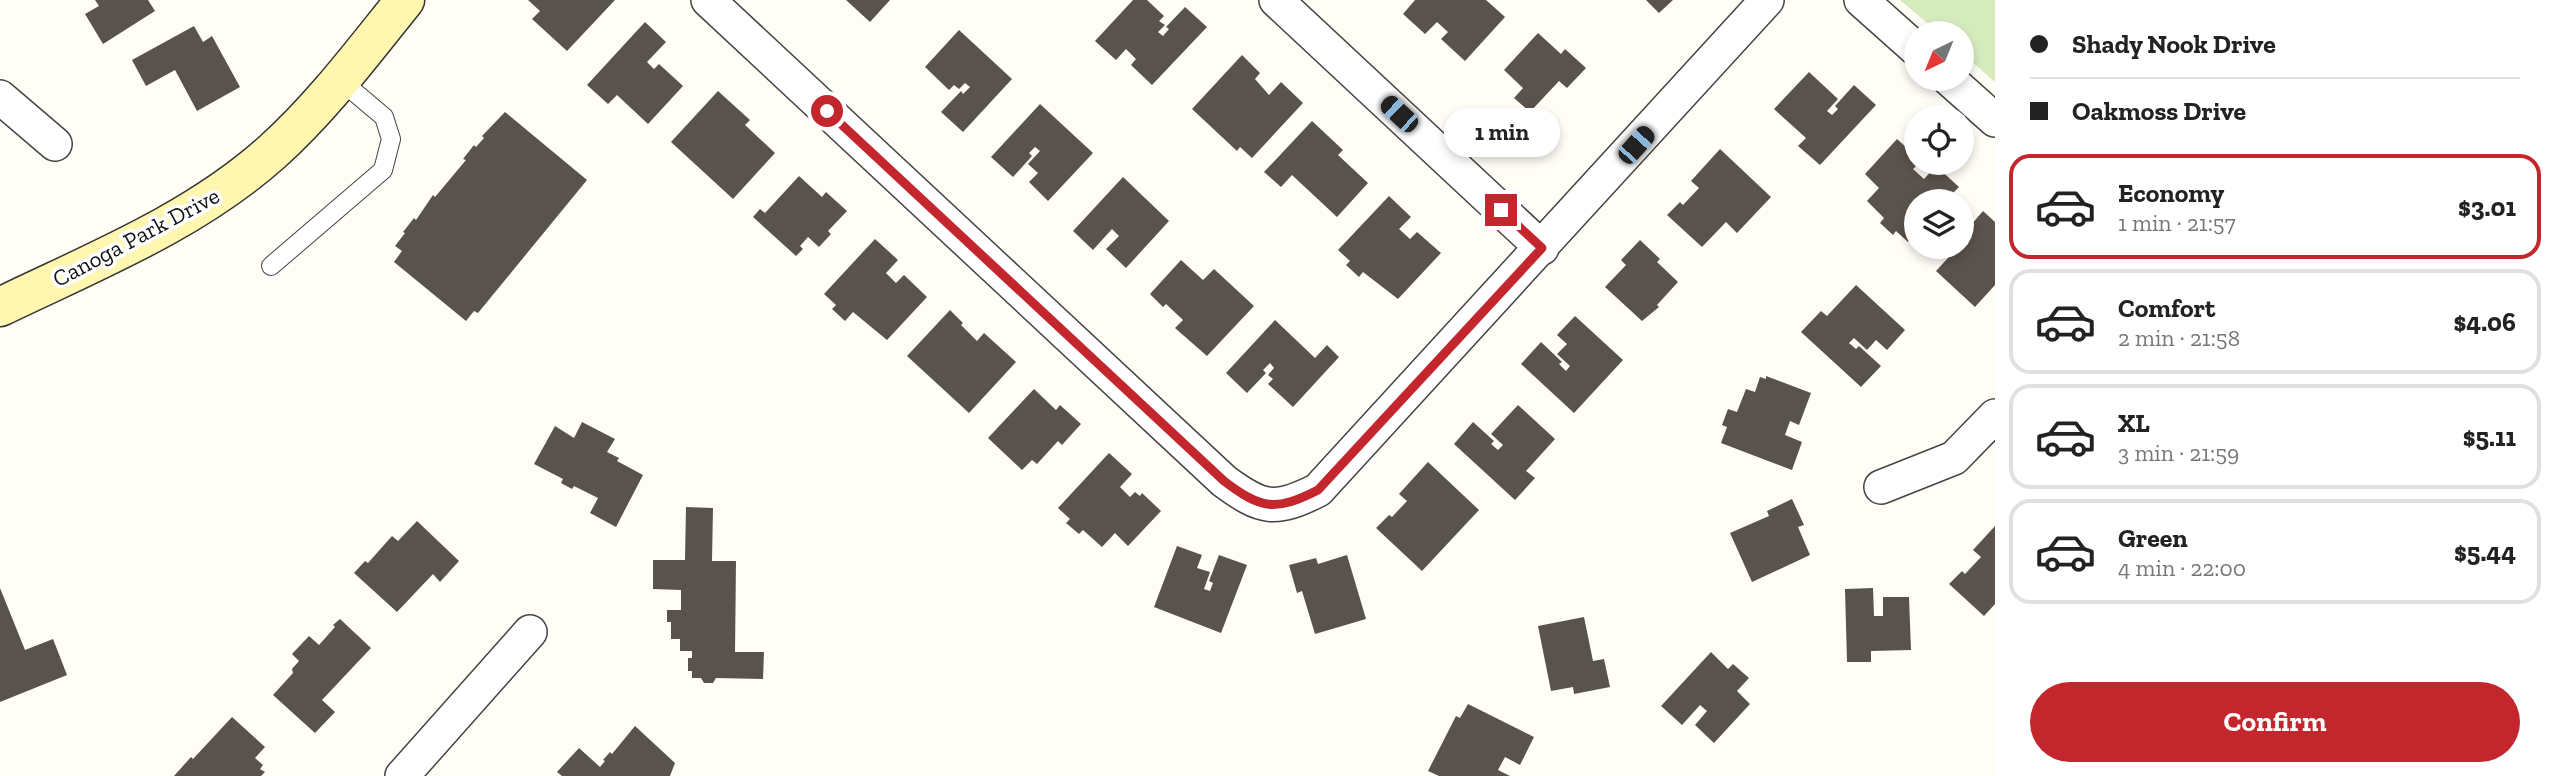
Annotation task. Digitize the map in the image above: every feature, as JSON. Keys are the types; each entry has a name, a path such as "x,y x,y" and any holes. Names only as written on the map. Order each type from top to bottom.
{"street":[{"name":"Canoga Park Drive","path":"0,307 145,237 208,201 270,154 300,125 405,0"},
{"path":"708,0 1224,481 1246,498 1263,505 1281,505 1318,490 1767,0"},
{"path":"1276,0 1542,248"},
{"path":"1861,0 1904,38"},
{"path":"1962,91 1995,120"},
{"path":"0,97 55,144"},
{"path":"1881,487 1954,458 1995,416"},
{"path":"402,776 530,632"}],"lane":[{"path":"271,266 383,170 391,138 384,117 340,80"}],"green space":[{"path":"1900,0 1995,0 1995,82 1974,64 1974,21 1925,21"}],"building":[{"path":"95,0 148,0 155,11 103,44 85,14 99,6"},
{"path":"528,0 615,0 567,51 532,19 540,11"},
{"path":"846,0 890,0 870,22"},
{"path":"1133,0 1147,0 1164,16 1159,21 1165,25 1158,32 1163,36 1169,29 1166,27 1185,7 1207,27 1152,85 1131,65 1136,59 1126,49 1116,60 1095,41"},
{"path":"1415,0 1486,0 1505,17 1465,61 1441,39 1448,32 1437,22 1425,34 1403,14"},
{"path":"1646,0 1673,0 1659,13"},
{"path":"645,22 666,42 647,62 654,69 659,64 683,86 648,124 617,95 608,104 587,85"},
{"path":"194,26 203,42 212,36 240,87 197,111 175,70 146,86 132,60"},
{"path":"959,30 1012,79 963,132 941,112 961,91 963,94 970,87 965,83 959,89 954,85 949,90 925,67"},
{"path":"1538,33 1561,54 1565,49 1586,68 1567,88 1559,81 1530,112 1514,98 1523,88 1504,70"},
{"path":"1242,55 1260,73 1255,79 1269,95 1281,82 1303,103 1252,158 1240,147 1237,151 1192,109"},
{"path":"1809,72 1838,99 1827,111 1832,115 1838,109 1835,106 1854,85 1876,105 1820,165 1798,146 1806,138 1774,109"},
{"path":"718,91 750,120 745,125 775,153 733,199 671,142"},
{"path":"1040,104 1093,153 1048,201 1029,182 1038,173 1028,164 1040,151 1035,147 1029,153 1032,156 1013,177 991,157"},
{"path":"505,112 587,180 478,313 474,311 466,321 394,262 402,251 395,246 414,218 416,220 433,195 435,197 466,160 463,159 474,145 476,147 484,138 482,136"},
{"path":"1312,121 1343,150 1338,155 1368,183 1337,217 1292,175 1281,187 1264,172"},
{"path":"1897,139 1904,145 1904,175 1920,175 1924,179 1928,175 1946,175 1959,187 1904,189 1904,238 1896,231 1893,235 1880,223 1884,218 1867,201 1879,188 1865,174"},
{"path":"1720,149 1771,197 1737,233 1726,222 1702,247 1667,215 1680,202 1683,205 1699,188 1691,181"},
{"path":"799,176 822,197 826,192 847,211 828,231 831,234 819,247 808,237 800,246 803,249 796,256 753,217 760,209 765,213"},
{"path":"1123,177 1169,221 1126,268 1106,249 1119,236 1112,229 1093,250 1073,231"},
{"path":"1389,196 1411,217 1399,229 1410,239 1417,232 1441,253 1398,299 1363,272 1359,277 1346,265 1350,261 1338,250"},
{"path":"1983,211 1995,222 1995,285 1975,307 1936,271 1947,259 1974,259 1974,222"},
{"path":"875,239 898,260 886,273 896,283 904,275 927,297 887,340 853,312 845,321 832,309 836,305 824,294"},
{"path":"1640,240 1660,259 1657,262 1678,282 1657,305 1659,307 1642,321 1605,287 1626,265 1621,260"},
{"path":"1181,260 1203,280 1214,269 1254,306 1207,356 1175,328 1183,320 1166,304 1163,307 1150,294"},
{"path":"1856,285 1905,330 1887,350 1876,340 1867,350 1854,338 1849,343 1856,349 1859,346 1881,366 1861,387 1801,332 1821,311 1827,316"},
{"path":"950,310 977,341 984,333 1016,362 969,413 907,356"},
{"path":"1575,316 1623,360 1574,413 1521,364 1541,342 1562,362 1559,364 1566,371 1570,366 1557,354 1567,344 1557,335"},
{"path":"1275,320 1315,358 1327,345 1339,357 1293,407 1268,384 1273,379 1268,375 1274,368 1270,363 1263,370 1266,373 1247,393 1226,373"},
{"path":"1766,376 1811,393 1799,425 1790,421 1785,435 1802,442 1792,470 1721,443 1727,427 1722,425 1728,409 1737,412 1746,389 1755,392 1760,377 1766,379"},
{"path":"1034,389 1056,410 1060,405 1081,424 1062,445 1058,441 1037,464 1032,460 1022,470 988,438"},
{"path":"1518,405 1555,439 1526,471 1535,478 1515,500 1454,444 1473,422 1494,441 1491,444 1498,450 1503,445 1491,434"},
{"path":"582,422 615,439 607,452 619,458 617,461 643,475 616,527 590,513 598,498 574,486 572,489 561,483 563,479 534,464 555,426 574,438"},
{"path":"1109,453 1132,474 1120,487 1130,497 1135,492 1140,496 1142,493 1161,511 1128,546 1115,533 1102,547 1083,530 1079,534 1066,523 1070,519 1058,508"},
{"path":"1428,462 1479,510 1422,571 1376,528 1389,515 1392,517 1407,501 1399,494"},
{"path":"1792,499 1804,525 1798,527 1810,555 1752,582 1730,533 1769,516 1767,511"},
{"path":"686,507 713,508 712,561 736,561 735,652 764,652 763,679 716,678 713,683 704,683 701,678 692,678 692,671 688,671 688,658 692,658 692,651 680,651 680,639 671,639 671,622 667,622 667,610 681,610 681,590 653,589 653,560 685,560"},
{"path":"417,521 459,561 440,582 433,574 397,612 354,573 365,561 368,563 392,536 398,541"},
{"path":"1995,526 1995,604 1984,616 1949,584 1962,571 1965,574 1981,557 1973,550"},
{"path":"1177,546 1202,555 1197,568 1210,572 1204,589 1210,591 1213,583 1209,581 1219,555 1247,565 1221,633 1154,607"},
{"path":"1347,555 1366,619 1315,634 1302,591 1297,593 1289,565 1316,558 1318,564"},
{"path":"0,588 25,650 53,639 67,675 0,702"},
{"path":"1873,588 1874,616 1883,616 1883,597 1909,597 1911,650 1871,651 1871,662 1847,662 1845,589"},
{"path":"1584,617 1593,661 1604,659 1610,687 1574,694 1573,687 1551,691 1538,626"},
{"path":"340,619 371,648 322,700 335,712 315,733 273,695 293,673 292,669 299,661 292,654 309,636 319,645"},
{"path":"1711,652 1728,669 1733,664 1749,678 1737,691 1750,704 1714,743 1695,725 1707,711 1700,705 1682,725 1661,706"},
{"path":"1468,704 1534,737 1520,765 1505,757 1498,770 1510,776 1439,776 1428,771 1456,716 1460,718"},
{"path":"232,717 265,747 255,758 263,765 260,769 265,772 261,776 174,776 191,757 193,759"},
{"path":"635,726 675,763 670,776 562,776 557,772 579,748 600,767 605,761 603,760 610,752 612,754"}],"route":[{"path":"827,111 1224,481 1246,498 1263,505 1281,505 1318,490 1542,248 1501,210"}]}
